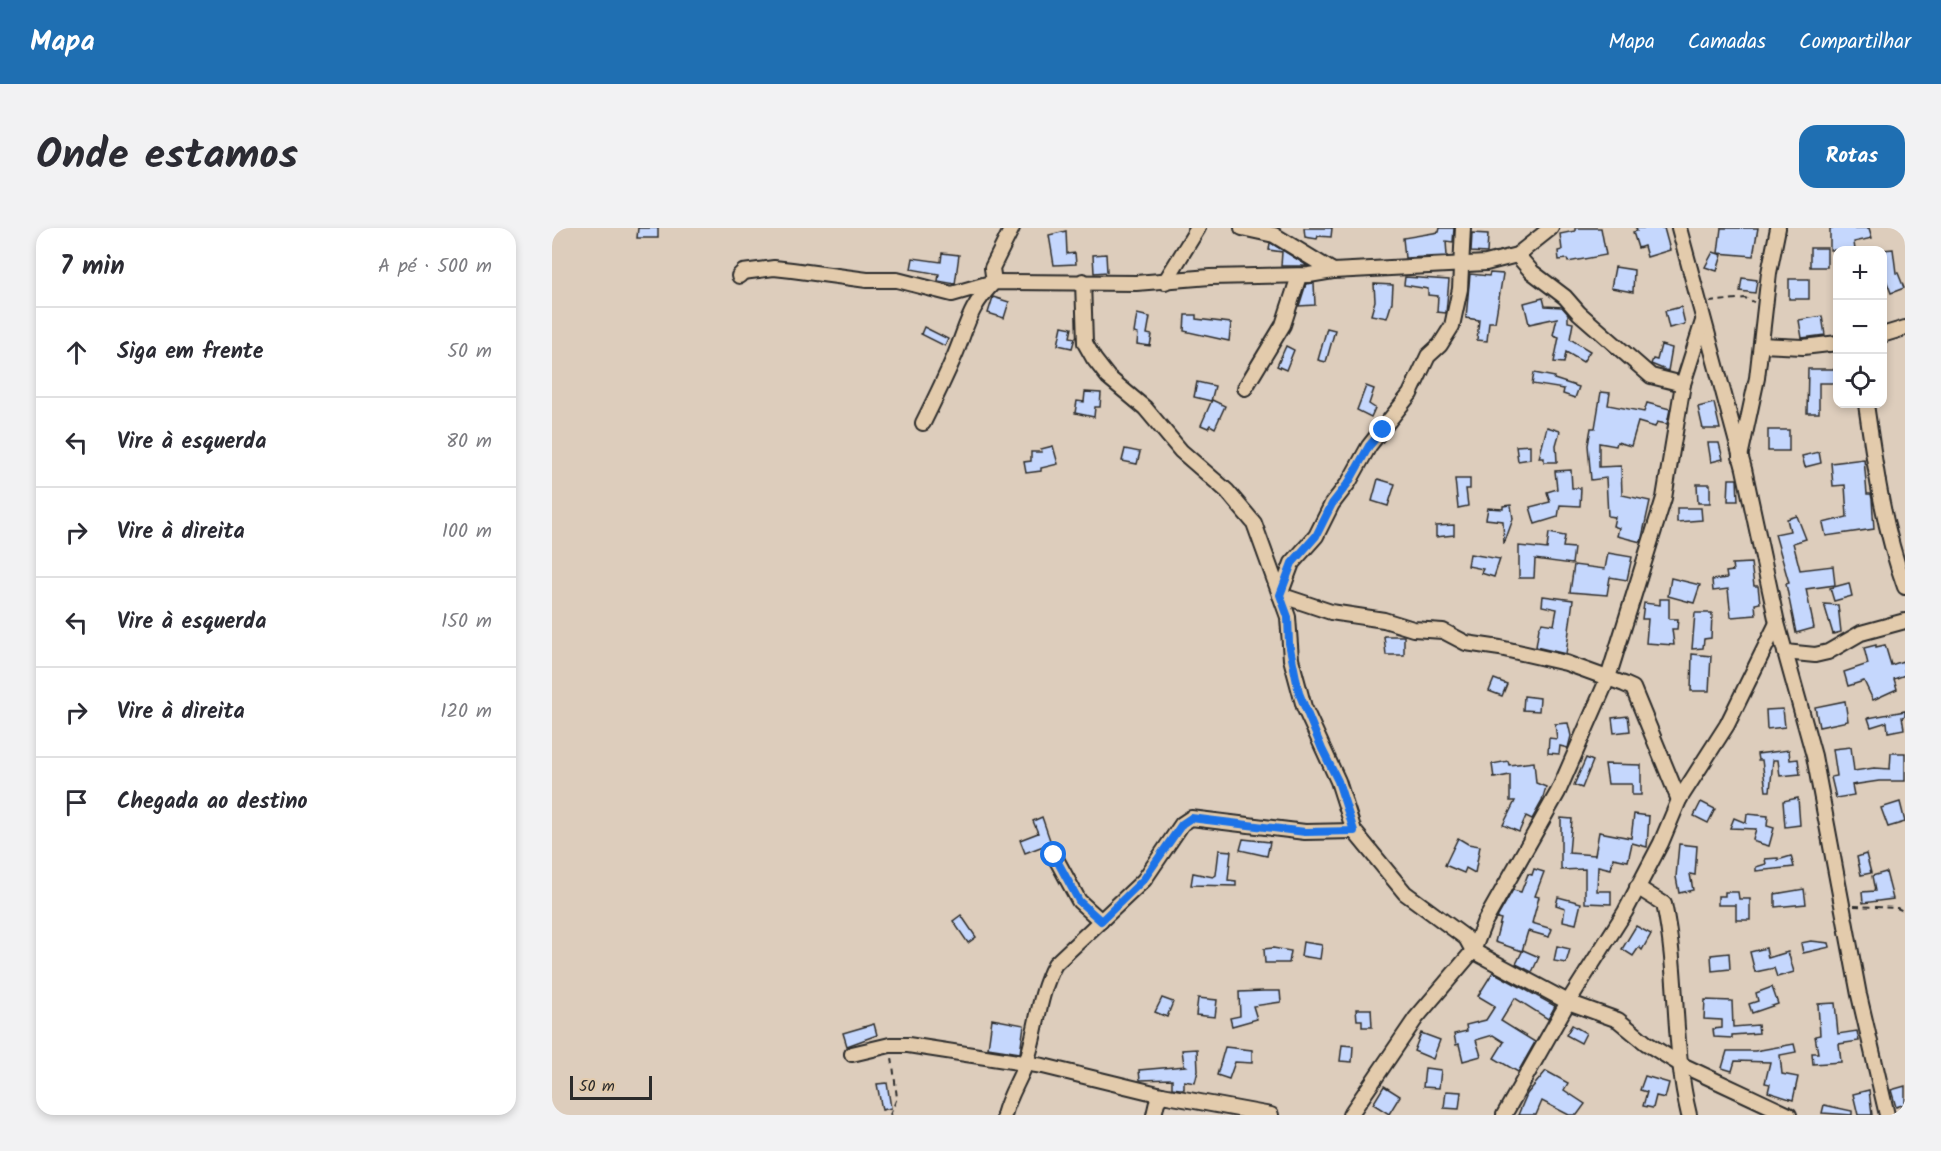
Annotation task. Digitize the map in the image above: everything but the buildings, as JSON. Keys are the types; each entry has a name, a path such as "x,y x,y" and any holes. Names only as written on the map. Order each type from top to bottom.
{"street":[{"path":"994,282 992,268 1012,228"},
{"path":"1165,282 1198,228"},
{"path":"1242,228 1274,236 1333,270"},
{"path":"1280,595 1292,563 1316,536 1332,504 1349,482 1369,446 1410,394 1428,356 1440,345 1452,326 1460,289 1463,228"},
{"path":"739,276 743,272 774,268 867,280 897,280 952,294 994,282 1165,282 1210,277 1299,276 1333,270 1486,263 1517,255 1551,228"},
{"path":"1679,228 1740,459 1777,623 1814,756 1887,1115"},
{"path":"1740,459 1757,378 1765,307 1778,228"},
{"path":"1517,255 1532,272 1565,297 1579,313 1651,376 1683,384"},
{"path":"1245,388 1283,325 1299,276"},
{"path":"1083,281 1085,344 1094,358 1108,377 1144,408 1181,451 1244,509 1254,523 1288,617 1289,643 1299,693 1338,781 1354,831 1405,893 1466,938 1473,951 1568,1002 1618,1020 1646,1043 1680,1064 1789,1115"},
{"path":"923,423 956,353 965,322 977,299 994,282"},
{"path":"1350,1115 1416,1018 1473,951 1484,923 1558,792 1608,678 1664,498 1683,384 1703,321"},
{"path":"1887,333 1905,328"},
{"path":"1761,345 1779,347 1833,343"},
{"path":"1867,408 1879,494 1892,551 1905,587"},
{"path":"1280,595 1331,612 1384,620 1413,629 1443,631 1466,643 1529,654 1633,688 1679,800"},
{"path":"1785,652 1822,654 1861,633 1905,621"},
{"path":"1504,1115 1637,887 1661,843 1679,800 1727,725 1777,623"},
{"path":"1004,1115 1008,1098 1025,1064 1047,978 1069,949 1144,879 1182,824 1191,818 1305,832 1354,831"},
{"path":"1054,855 1079,901 1101,921"},
{"path":"1637,887 1664,904 1676,995 1680,1064 1689,1115"},
{"path":"852,1054 890,1046 908,1045 1025,1064 1162,1095 1271,1115"},
{"path":"1154,1115 1157,1102 1162,1095"}],"path":[{"path":"1698,304 1745,298 1765,307"},
{"path":"1843,907 1868,905 1905,912"},
{"path":"890,1046 897,1098 890,1115"}],"route":[{"path":"1054,855 1079,901 1101,921 1144,879 1182,824 1191,818 1305,832 1354,831 1338,781 1299,693 1288,637 1288,617 1280,595 1292,563 1323,526 1332,504 1349,482 1369,446 1383,430"}]}
